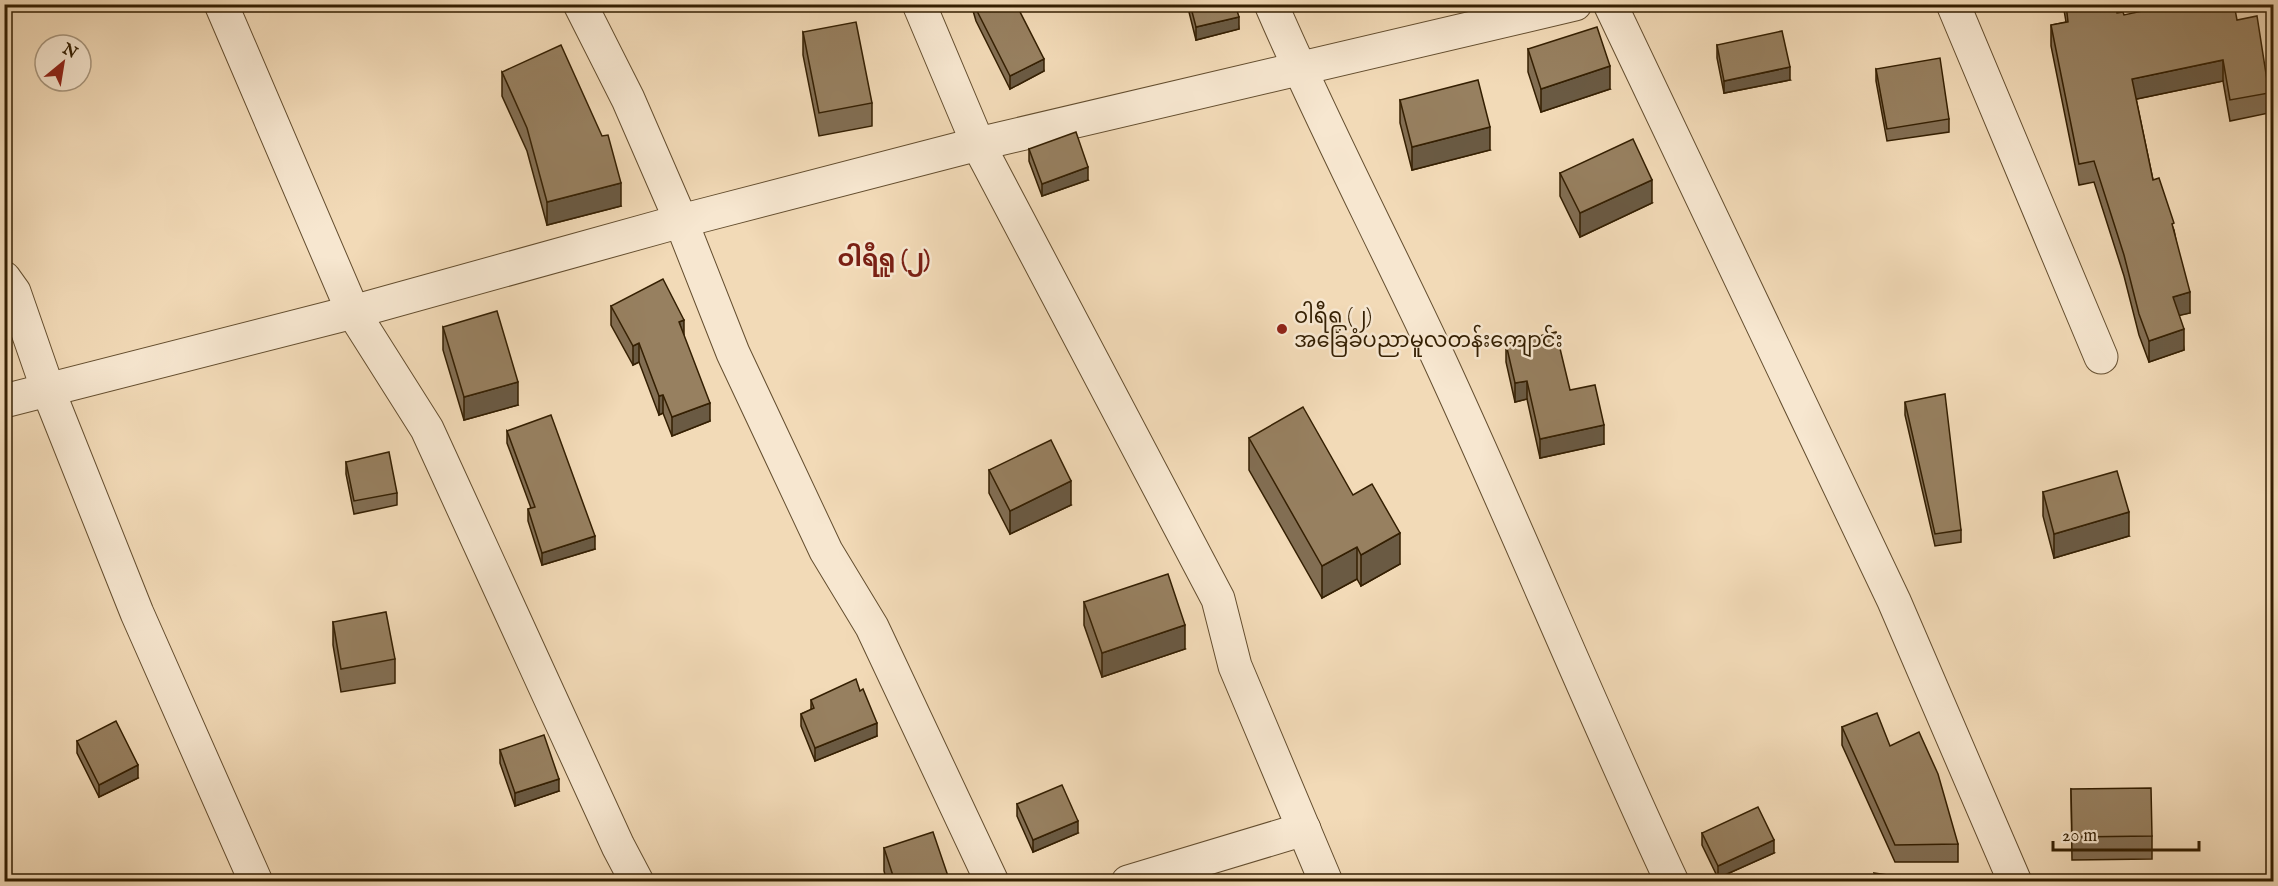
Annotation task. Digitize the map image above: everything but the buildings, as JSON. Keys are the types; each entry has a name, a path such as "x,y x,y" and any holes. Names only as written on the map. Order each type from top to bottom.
{"street":[{"path":"221,4 353,312 427,429 618,846 637,882"},
{"path":"580,4 628,99 681,221 733,353 801,499 826,551 872,627 992,882"},
{"path":"919,4 978,144 1218,599 1235,666 1326,882"},
{"path":"1271,4 1299,69 1439,360 1672,882"},
{"path":"4,401 353,312 681,221 978,144 1575,4"},
{"path":"1610,4 1894,601 2015,882"},
{"path":"1953,4 2102,357"},
{"path":"4,278 15,292 48,390 137,613 256,882"},
{"path":"1128,882 1304,829"}],"place":[{"name":"ဝါရီရူ (၂) အခြေခံပညာမူလတန်းကျောင်း","path":"1282,329"}],"district":[{"name":"ဝါရီရူ (၂)","path":"884,259"}]}
